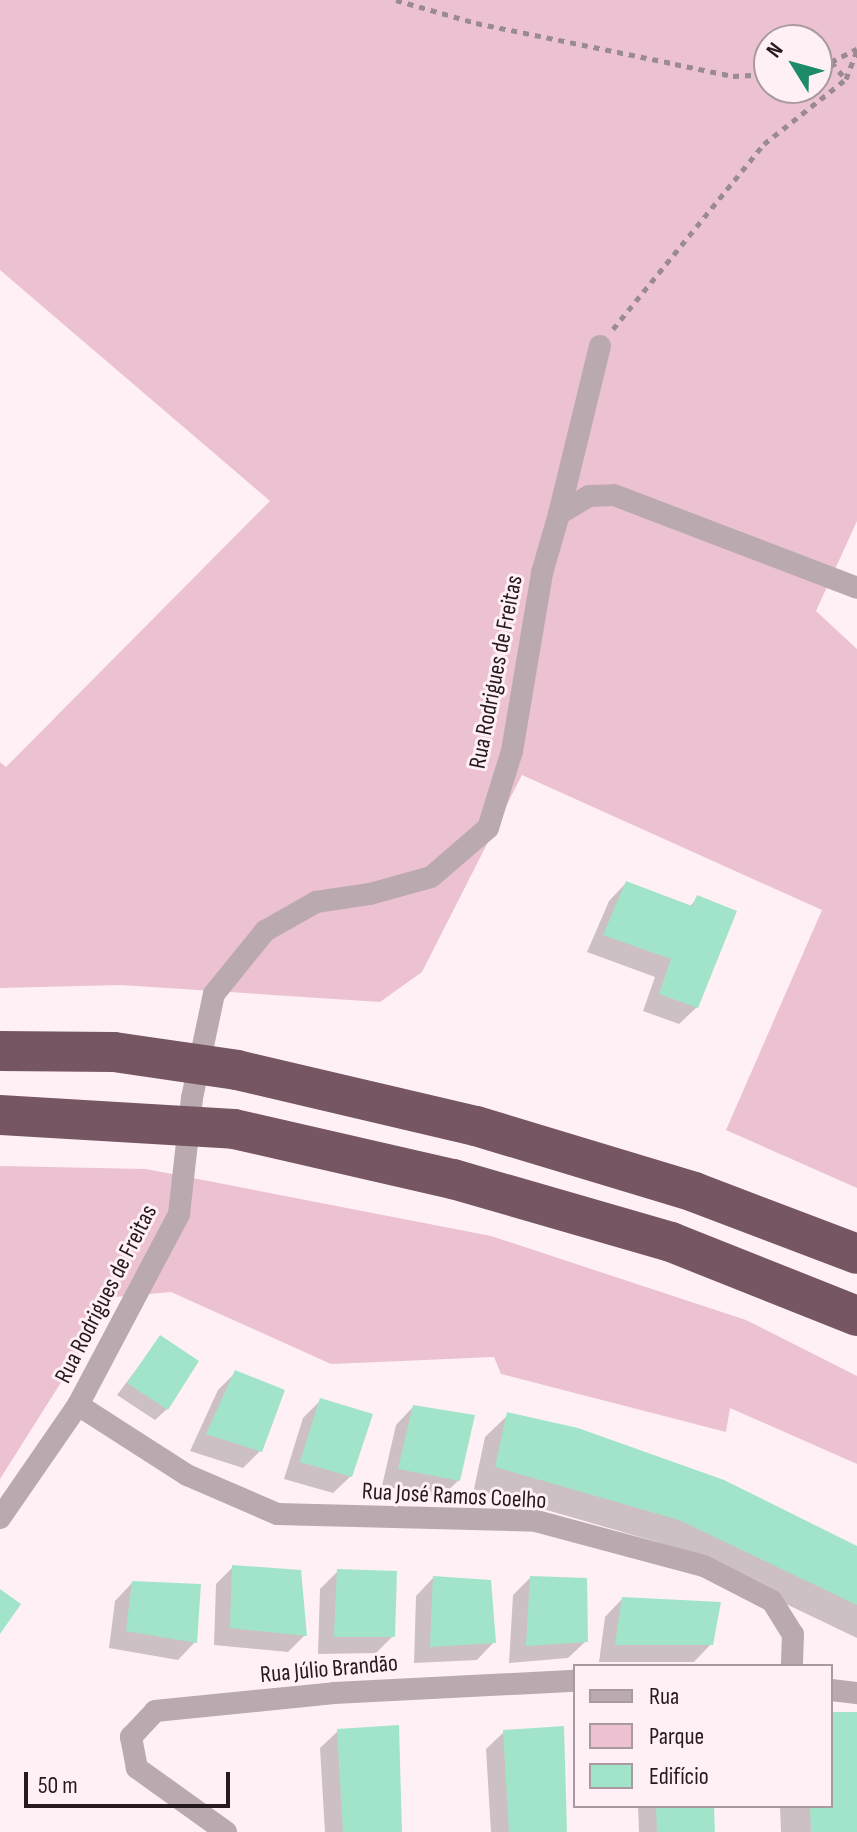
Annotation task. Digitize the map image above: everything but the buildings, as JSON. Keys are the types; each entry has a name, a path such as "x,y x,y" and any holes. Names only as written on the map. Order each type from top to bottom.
{"highway":[{"path":"0,1051 114,1052 237,1070 476,1126 694,1192 857,1254"},
{"path":"0,1115 234,1129 453,1179 671,1242 857,1316"}],"street":[{"name":"Rua Rodrigues de Freitas","path":"0,1518 78,1405 179,1214 192,1098 214,994 265,931 316,902 370,894 431,877 488,828 512,751 542,573 600,346"},
{"path":"559,514 589,496 614,495 857,588"},
{"name":"Rua José Ramos Coelho","path":"78,1405 187,1475 277,1514 536,1521 704,1566 772,1601 793,1634 792,1664"},
{"name":"Rua Júlio Brandão","path":"226,1832 137,1768 131,1737 155,1711 334,1693 573,1681"},
{"path":"833,1690 857,1693"}],"path":[{"path":"396,0 476,23 733,76 753,75"},
{"path":"833,61 857,50"},
{"path":"600,346 764,144 846,79 857,50"},
{"path":"833,64 846,79"}],"green space":[{"path":"0,0 857,0 857,521 816,611 857,649 857,1188 726,1130 822,910 522,775 422,972 380,1002 121,985 0,988 0,762 6,767 270,501 0,270"},
{"path":"0,1166 146,1169 491,1236 746,1320 857,1376 857,1464 730,1408 726,1432 501,1374 494,1357 331,1364 171,1292 115,1297 0,1479"}]}
